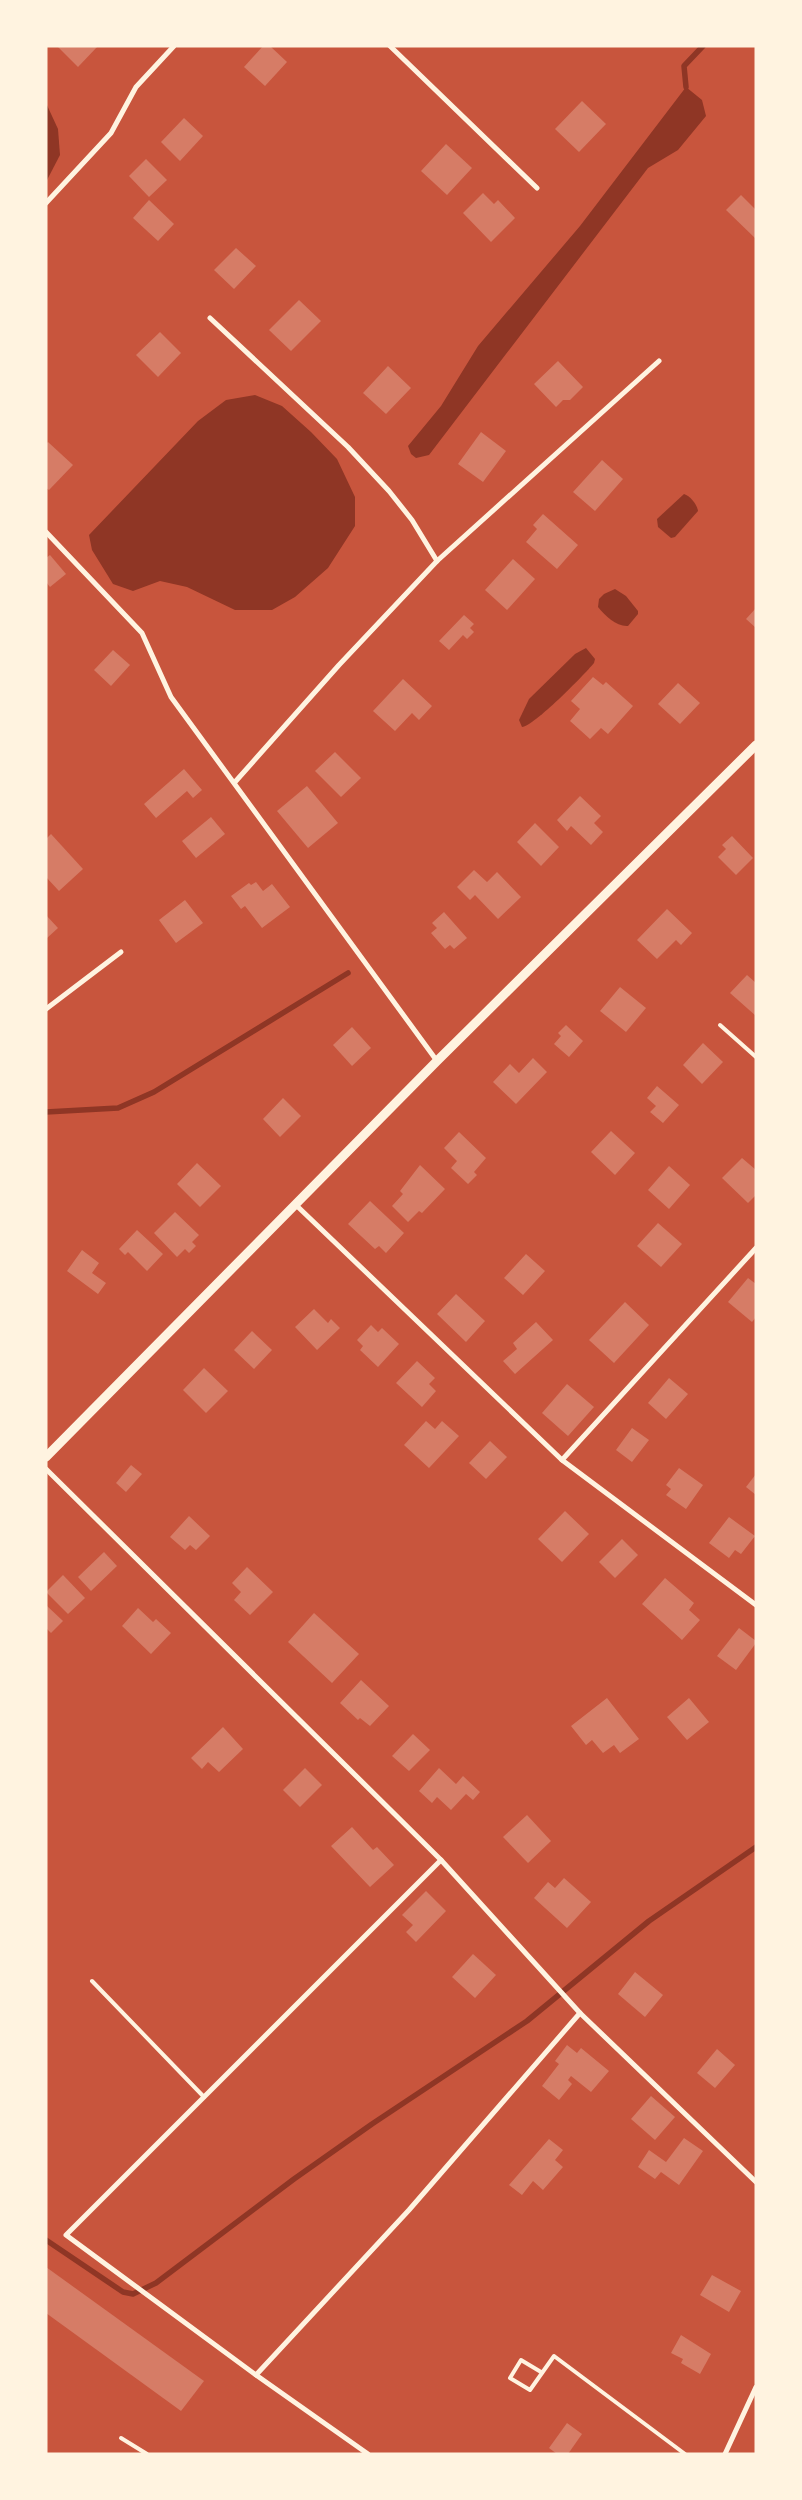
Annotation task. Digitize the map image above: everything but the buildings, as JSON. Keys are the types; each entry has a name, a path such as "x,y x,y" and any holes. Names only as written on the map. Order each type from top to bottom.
{"street":[{"path":"46,202 111,133 136,87 174,46"},
{"path":"390,46 537,188"},
{"path":"210,318 348,447 389,491 412,520 438,561"},
{"path":"235,782 339,665 438,561 659,361"},
{"path":"46,532 142,633 171,697 235,782 437,1061"},
{"path":"46,1457 297,1206 437,1061 756,745"},
{"path":"46,1009 121,952"},
{"path":"297,1206 562,1460 756,1605"},
{"path":"562,1460 756,1248"},
{"path":"46,1470 440,1860 580,2014 756,2182"},
{"path":"368,2454 256,2375 66,2235 440,1860"},
{"path":"256,2375 409,2210 580,2014"},
{"path":"725,2454 756,2387"}],"lane":[{"path":"720,1026 756,1057"},
{"path":"92,1981 204,2097"},
{"path":"541,2372 521,2360 510,2378 530,2390 554,2356 685,2454"},
{"path":"121,2438 146,2454"}],"shaded area":[{"path":"686,87 702,100 706,116 678,150 648,168 429,455 416,458 411,454 408,446 441,406 478,346 580,226"},
{"path":"46,103 58,129 60,155 46,182"},
{"path":"255,395 282,406 311,432 337,459 355,497 355,526 328,568 295,597 272,610 235,610 187,587 160,581 133,591 113,584 92,550 89,535 198,421 226,400"},
{"path":"684,494 693,501 698,511 675,537 671,538 658,527 657,519"},
{"path":"615,589 626,596 638,611 638,614 628,626 616,623 598,607 599,599 604,594"},
{"path":"586,648 595,659 594,663 537,718 522,727 519,720 529,699 575,654"}],"waterway":[{"path":"686,87 684,66 703,46"},
{"path":"46,1112 118,1108 154,1092 348,973"},
{"path":"46,2240 123,2292 133,2294 156,2283 294,2179 372,2124 527,2021 649,1921 756,1847"}]}
